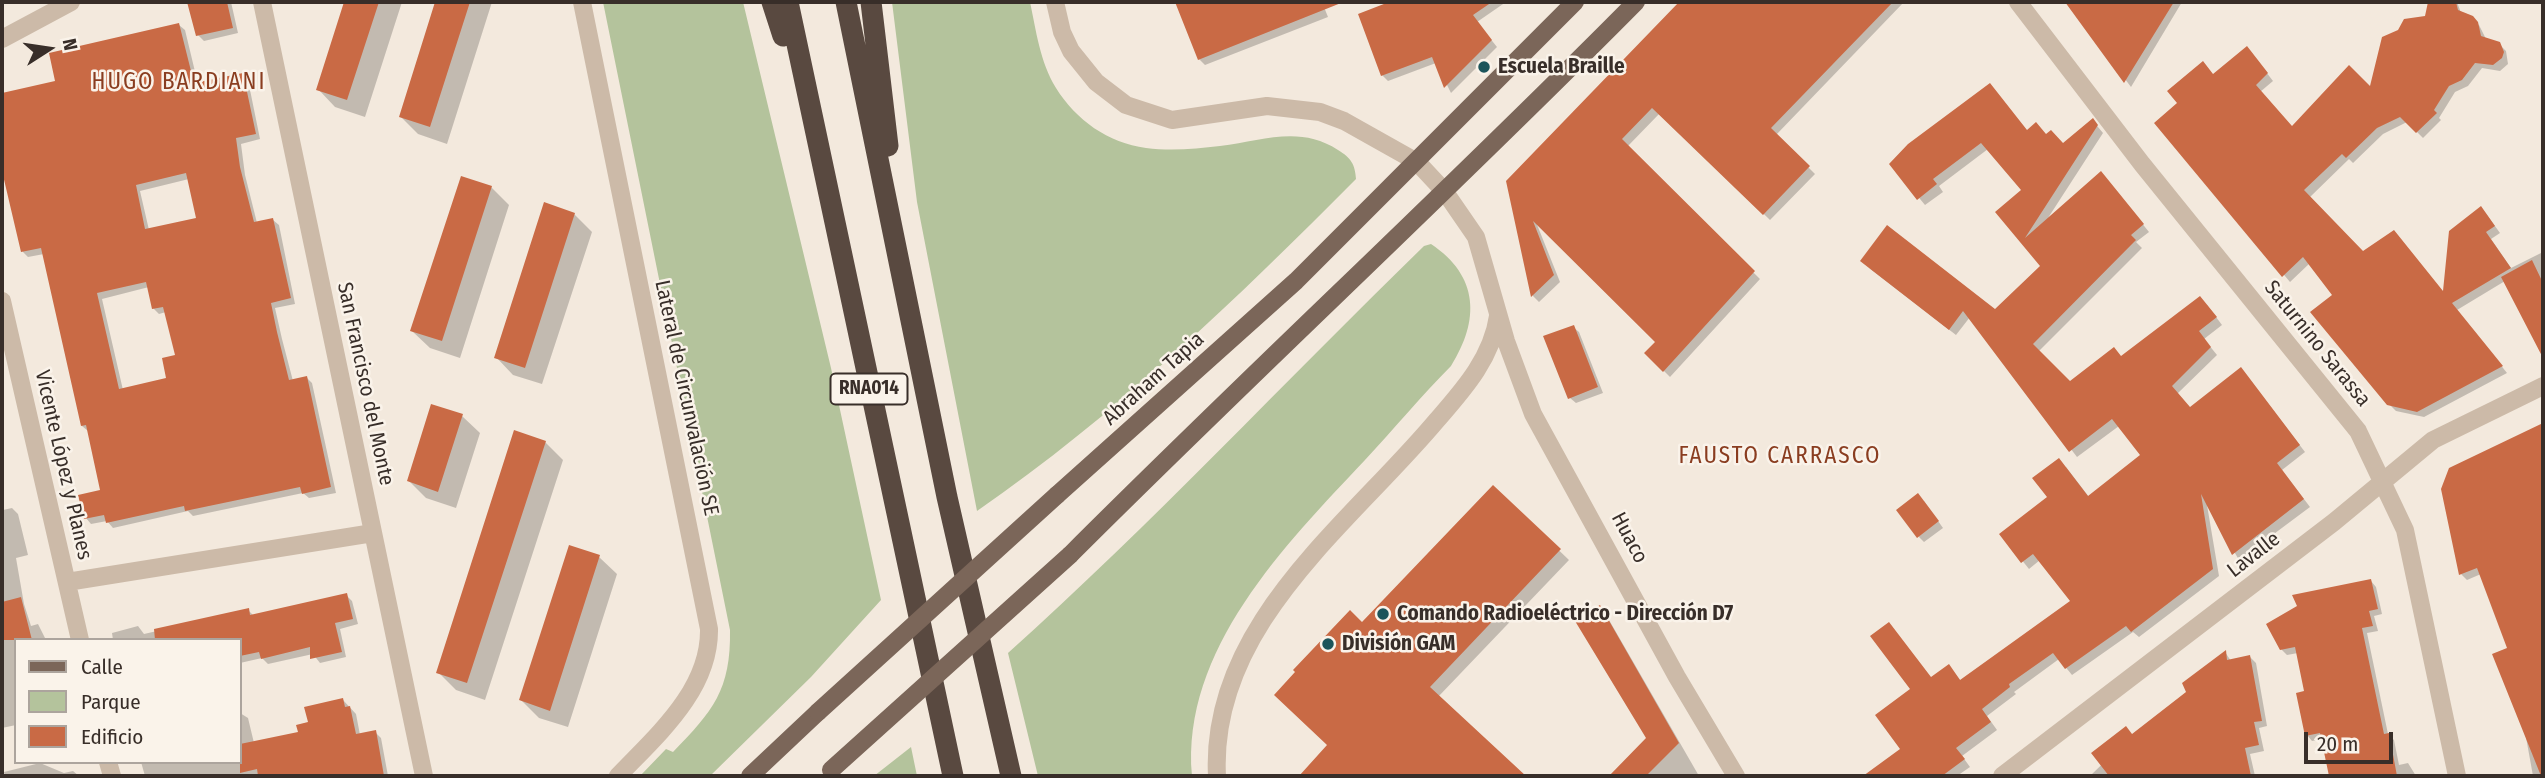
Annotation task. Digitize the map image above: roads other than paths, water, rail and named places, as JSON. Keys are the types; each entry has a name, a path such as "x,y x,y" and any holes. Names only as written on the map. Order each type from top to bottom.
{"highway":[{"path":"772,2 814,131"},
{"name":"RNA014","path":"788,2 953,776"},
{"name":"RNA014","path":"846,2 925,394 1011,776"},
{"path":"871,2 886,132 925,394"},
{"path":"939,719 946,776"}],"main road":[{"name":"Abraham Tapia","path":"750,776 1296,281 1575,2"},
{"path":"828,773 1070,555 1206,419 1445,192 1636,2"}],"street":[{"path":"2,39 71,2"},
{"name":"San Francisco del Monte","path":"262,2 424,776"},
{"name":"Lateral de Circunvalación SE","path":"582,2 709,629 707,662 692,690 671,719 618,776"},
{"path":"1055,2 1062,32 1071,51 1096,82 1126,105 1172,120 1267,106 1301,108 1344,121 1417,162 1445,192 1476,237 1498,313 1487,353 1463,390 1294,578 1252,639 1228,691 1218,744 1217,776"},
{"name":"Saturnino Sarassa","path":"2018,2 2142,164 2358,431 2405,530 2457,776"},
{"name":"Vicente López y Planes","path":"2,301 80,638"},
{"name":"Huaco","path":"1498,313 1533,414 1677,677 1736,776"},
{"name":"Lavalle","path":"2002,776 2433,440 2543,386"},
{"path":"67,582 373,533"}],"place":[{"name":"Escuela Braille","path":"1484,67"},
{"name":"Comando Radioeléctrico - Dirección D7","path":"1383,614"},
{"name":"División GAM","path":"1328,644"}],"district":[{"name":"HUGO BARDIANI","path":"179,83"},
{"name":"FAUSTO CARRASCO","path":"1780,457"}]}
